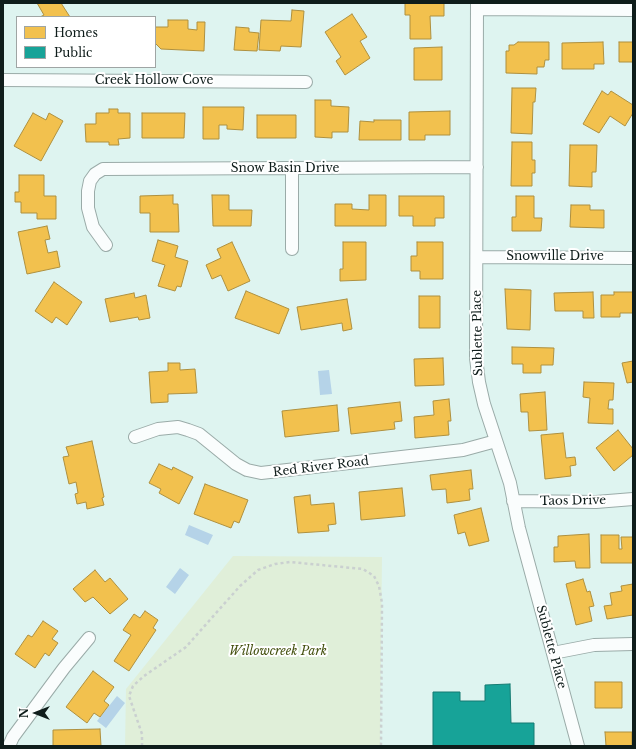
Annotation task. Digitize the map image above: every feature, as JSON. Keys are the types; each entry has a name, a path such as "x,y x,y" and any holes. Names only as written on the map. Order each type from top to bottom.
{"street":[{"path":"477,6 633,10"},
{"name":"Sublette Place","path":"477,6 476,358 478,382 510,483 519,528 578,746"},
{"name":"Creek Hollow Cove","path":"3,80 306,82"},
{"name":"Snow Basin Drive","path":"106,245 93,227 88,208 88,191 90,181 95,174 109,169 477,167"},
{"path":"292,169 292,249"},
{"name":"Snowville Drive","path":"477,257 633,258"},
{"name":"Red River Road","path":"135,437 158,430 178,427 199,434 236,464 247,470 261,473 463,450 496,441"},
{"name":"Taos Drive","path":"513,501 596,502 633,499"},
{"path":"9,746 18,730 90,638"},
{"path":"553,653 594,645 633,644"}],"path":[{"path":"142,746 142,734 129,696 134,686 144,676 186,646 240,586 258,570 275,564 290,562 363,569 374,576 379,586 382,603 380,746"}],"green space":[{"name":"Willowcreek Park","path":"233,556 382,557 380,746 125,746 126,689"}],"water":[{"path":"329,370 332,394 320,395 318,371"},
{"path":"189,525 213,535 208,545 185,535"},
{"path":"180,568 189,575 175,594 166,587"},
{"path":"117,696 125,703 106,728 97,721"}],"building: Homes":[{"path":"37,3 61,3 69,16 42,16 44,15"},
{"path":"405,3 444,3 444,16 430,16 431,39 410,39 410,15 405,15"},
{"path":"292,10 304,11 301,47 281,46 280,51 259,50 261,20 291,21"},
{"path":"352,14 367,37 360,41 370,58 345,75 336,61 341,57 325,32"},
{"path":"168,20 188,20 188,29 197,30 197,22 205,22 204,51 161,49 156,44 156,27 168,27"},
{"path":"236,27 249,28 249,32 259,33 257,51 234,50"},
{"path":"518,42 549,42 549,60 545,60 544,67 537,67 537,74 506,73 506,51 509,51 509,45 514,45"},
{"path":"603,42 604,64 594,64 594,69 562,69 562,43"},
{"path":"619,42 633,42 633,62 619,62"},
{"path":"442,47 442,80 414,80 414,48"},
{"path":"512,88 536,88 535,102 533,102 532,134 511,133"},
{"path":"602,91 608,95 611,91 633,105 633,113 625,126 610,116 599,133 583,124"},
{"path":"315,100 331,100 331,106 349,107 348,132 332,132 332,138 315,137"},
{"path":"203,107 244,107 243,130 227,129 227,125 219,125 219,139 203,139"},
{"path":"109,109 118,109 118,113 130,113 130,138 118,139 119,145 109,145 109,142 86,142 85,124 96,124 96,113 109,113"},
{"path":"450,111 450,135 425,135 425,140 409,140 409,112"},
{"path":"33,113 46,120 49,113 63,121 41,161 14,146"},
{"path":"142,113 185,113 184,138 142,138"},
{"path":"257,115 296,115 296,138 257,138"},
{"path":"374,120 401,120 401,140 359,140 360,121 374,122"},
{"path":"512,142 532,142 532,160 535,160 535,173 532,173 532,186 511,186"},
{"path":"570,145 597,145 596,172 592,172 592,187 569,186"},
{"path":"19,175 44,175 44,196 56,196 56,219 37,219 37,213 21,213 21,202 15,202 15,192 19,192"},
{"path":"173,195 173,204 178,204 179,232 150,232 150,213 140,213 140,196"},
{"path":"212,195 229,195 229,210 252,210 251,226 213,226"},
{"path":"369,195 386,195 386,226 335,226 335,204 352,204 352,209 369,210"},
{"path":"399,196 444,196 444,218 435,218 435,226 413,226 413,216 399,216"},
{"path":"516,196 534,196 534,218 542,218 541,231 512,231 512,217 516,217"},
{"path":"571,205 590,205 590,210 604,210 604,228 570,227"},
{"path":"47,226 50,239 45,240 48,253 57,251 60,267 27,274 18,232"},
{"path":"158,240 178,246 175,257 188,261 181,287 177,286 175,291 158,286 165,265 152,261"},
{"path":"232,242 250,281 228,291 221,275 212,279 206,265 221,258 217,249"},
{"path":"343,242 366,242 366,280 340,281 340,269 343,269"},
{"path":"417,242 443,242 443,279 420,279 420,271 411,271 411,256 417,256"},
{"path":"54,282 82,302 67,325 56,317 52,323 35,311"},
{"path":"505,289 531,290 530,330 507,329"},
{"path":"246,291 289,309 279,334 235,318"},
{"path":"593,292 594,318 583,318 583,311 555,311 554,293"},
{"path":"614,292 633,292 633,313 620,313 620,317 601,317 601,295 614,295"},
{"path":"134,293 135,298 146,295 150,318 139,320 138,317 110,322 105,299"},
{"path":"419,296 440,296 440,328 419,328"},
{"path":"347,299 352,329 343,331 342,323 301,330 297,307"},
{"path":"512,347 554,348 553,365 541,365 541,373 523,373 523,364 512,364"},
{"path":"443,358 444,385 415,386 414,359"},
{"path":"633,361 633,382 627,383 622,363"},
{"path":"168,363 180,363 180,370 195,369 197,393 168,394 168,402 151,403 149,372 168,371"},
{"path":"584,382 614,383 613,400 609,400 608,409 613,409 613,424 588,423 590,398 583,397"},
{"path":"545,392 547,430 529,431 528,412 521,412 520,394"},
{"path":"449,399 451,421 448,421 449,435 415,438 414,417 434,415 433,401"},
{"path":"400,402 402,421 394,422 395,429 351,434 348,408"},
{"path":"337,405 339,431 285,437 282,411"},
{"path":"618,430 633,449 633,455 614,471 596,448"},
{"path":"563,433 566,458 575,457 576,465 570,466 571,476 545,479 541,435"},
{"path":"92,441 104,497 102,498 104,505 87,509 86,502 77,504 75,494 78,493 76,482 69,484 63,457 69,456 66,447"},
{"path":"159,464 172,470 173,467 193,477 179,504 159,493 161,489 149,483"},
{"path":"471,470 473,489 469,489 470,500 447,503 446,489 432,490 430,475"},
{"path":"205,484 248,500 239,523 234,521 231,528 194,514"},
{"path":"402,488 405,516 361,520 359,492"},
{"path":"310,495 311,505 334,503 336,524 328,525 329,531 298,533 294,497"},
{"path":"481,508 489,541 469,546 465,532 458,534 454,515"},
{"path":"589,534 590,568 576,568 575,561 554,562 554,547 558,547 558,536"},
{"path":"601,535 619,535 619,549 622,549 621,537 633,537 633,563 601,563"},
{"path":"95,570 105,582 110,578 128,599 110,614 93,597 85,602 73,589"},
{"path":"583,579 587,592 590,591 594,606 589,607 592,621 576,625 566,584"},
{"path":"633,584 633,615 607,619 604,606 612,605 610,593 622,591 621,586"},
{"path":"145,611 158,620 153,628 156,630 129,671 114,661 131,635 123,630 134,614 140,618"},
{"path":"43,621 58,631 52,639 58,643 49,656 45,653 35,668 15,654 28,635 32,637"},
{"path":"93,671 114,687 104,701 109,705 100,717 94,713 87,723 66,707"},
{"path":"595,682 622,682 622,708 595,708"},
{"path":"100,729 101,746 53,746 53,730"},
{"path":"605,732 632,732 632,746 606,746"}],"building: Public":[{"path":"510,684 511,723 534,723 534,746 433,746 433,692 460,692 460,701 485,701 485,685"}]}
